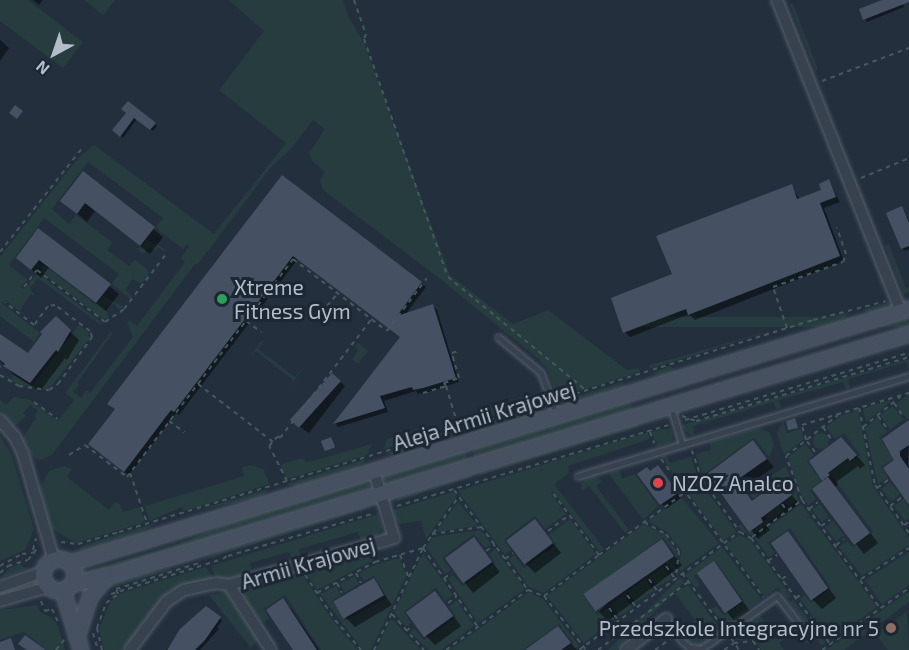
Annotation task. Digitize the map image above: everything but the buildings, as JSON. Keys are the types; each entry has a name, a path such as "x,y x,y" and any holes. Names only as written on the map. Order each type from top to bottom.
{"street":[{"path":"777,0 896,298 905,311"},
{"name":"Aleja Armii Krajowej","path":"71,563 905,311"},
{"path":"0,601 68,588 382,504 673,416 909,334"},
{"path":"0,420 20,447 54,560"},
{"name":"Armii Krajowej","path":"271,650 229,585 394,538 374,471"},
{"path":"0,586 43,572 54,560 63,559 71,563 76,575 68,588 74,642"},
{"path":"43,572 45,593"},
{"path":"74,642 90,597 109,576"},
{"path":"130,650 173,595 203,585 229,585"},
{"path":"626,650 666,619"}],"lane":[{"path":"498,337 541,373 556,416"},
{"path":"578,476 909,376"},
{"path":"673,416 682,444"},
{"path":"666,619 689,646 701,649 777,596 781,598 809,637"}],"path":[{"path":"354,0 366,34 364,39 448,277 587,391"},
{"path":"811,85 909,48"},
{"path":"0,252 83,147"},
{"path":"850,182 907,159"},
{"path":"787,328 774,287 843,262 846,254 837,228"},
{"path":"24,287 37,270 105,322 124,309 166,254"},
{"path":"69,455 85,445 127,477 293,259 387,331 427,278"},
{"path":"327,306 338,293"},
{"path":"49,543 59,541 78,544 587,391 787,328 896,298"},
{"path":"0,375 19,386 50,390 58,384 92,337 90,331 55,305 48,306 34,325 5,302"},
{"path":"287,481 269,446 278,436 280,438 372,319"},
{"path":"246,321 261,332"},
{"path":"458,351 452,353 459,378 444,383 459,429"},
{"path":"690,419 909,353"},
{"path":"102,650 97,628 106,603 117,592 116,589 232,556 382,504 673,416 684,416 696,421 909,357"},
{"path":"198,384 273,442"},
{"path":"423,393 446,386"},
{"path":"814,452 806,440 802,424 840,415 909,393"},
{"path":"863,427 903,395"},
{"path":"34,402 57,419"},
{"path":"894,403 904,418"},
{"path":"859,408 877,488 909,533"},
{"path":"840,415 786,456 802,500 880,608"},
{"path":"382,504 454,489 649,430 673,416"},
{"path":"878,416 888,430"},
{"path":"169,421 184,432"},
{"path":"823,428 831,439"},
{"path":"649,430 656,452 766,602"},
{"path":"692,451 702,480 709,490 740,532 751,538 830,644"},
{"path":"130,473 147,524"},
{"path":"544,596 702,480"},
{"path":"877,488 888,480"},
{"path":"709,490 714,486"},
{"path":"454,489 528,590 544,596 585,648"},
{"path":"553,493 599,555"},
{"path":"374,650 423,548 459,496"},
{"path":"890,506 901,498"},
{"path":"751,538 802,500"},
{"path":"720,504 724,501"},
{"path":"809,509 818,502"},
{"path":"782,504 787,511"},
{"path":"548,531 569,515"},
{"path":"821,526 830,520"},
{"path":"644,522 666,534 679,551 675,578"},
{"path":"735,525 739,522"},
{"path":"904,525 909,522"},
{"path":"432,534 482,527"},
{"path":"579,650 585,648 618,620 740,532"},
{"path":"836,545 844,539"},
{"path":"486,551 495,545"},
{"path":"317,593 375,562 423,548"},
{"path":"423,548 478,627"},
{"path":"861,579 909,548"},
{"path":"505,559 513,553"},
{"path":"400,555 409,578"},
{"path":"768,561 777,555"},
{"path":"0,573 8,566 28,560"},
{"path":"666,566 675,578"},
{"path":"303,572 335,620 361,650"},
{"path":"356,573 361,583"},
{"path":"444,578 452,573"},
{"path":"682,573 726,631"},
{"path":"782,579 789,574"},
{"path":"648,579 657,591"},
{"path":"598,650 688,582"},
{"path":"337,583 342,593"},
{"path":"822,650 909,588"},
{"path":"446,650 528,590"},
{"path":"98,650 92,631 99,608 108,595 117,592"},
{"path":"45,593 45,611 52,609"},
{"path":"796,598 802,593"},
{"path":"627,595 636,607"},
{"path":"448,603 457,596"},
{"path":"609,608 618,620"},
{"path":"392,614 424,650"},
{"path":"406,631 412,626"},
{"path":"655,650 677,634"},
{"path":"724,650 734,643 753,641 759,650"},
{"path":"56,650 74,642"},
{"path":"734,643 739,650"}],"green space":[{"path":"0,0 28,0 83,42 63,68 0,21"},
{"path":"84,0 115,0 103,15"},
{"path":"229,0 343,0 347,14 364,43 450,275 513,324 548,310 627,370 639,368 640,372 557,398 547,368 537,358 439,278 323,190 320,180 325,172 312,161 309,153 325,129 313,120 291,149 272,166 198,264 195,264 52,455 40,460 32,456 23,438 38,411 30,405 23,413 26,416 15,426 0,411 0,400 6,405 14,397 30,400 58,421 74,400 65,393 110,333 114,331 73,392 81,398 86,390 90,393 133,337 127,323 129,320 137,326 185,262 181,258 189,246 187,244 183,249 163,234 156,227 163,218 88,162 52,209 69,224 76,215 112,242 107,250 129,266 135,260 146,268 149,274 141,284 133,279 125,290 132,296 130,299 112,284 119,274 44,218 9,265 28,280 20,287 24,289 38,273 102,323 101,325 38,278 30,288 36,297 31,294 20,310 26,316 5,300 2,303 40,333 34,342 0,316 0,257 79,157 94,145 214,234 286,143 219,90 264,31"},
{"path":"793,4 818,68 815,69 790,5"},
{"path":"147,239 167,251 158,247 155,251 149,247 143,254 136,248 140,248"},
{"path":"889,244 906,288 909,287 909,292 904,294 885,246"},
{"path":"44,265 96,305 103,296 124,307 119,310 114,303 105,309 109,317 104,320 40,271"},
{"path":"890,301 884,310 870,313 862,310"},
{"path":"848,312 844,321 825,328 814,322"},
{"path":"626,317 909,317 909,327 626,327"},
{"path":"79,325 88,332 89,339 49,389 31,387"},
{"path":"785,326 650,369 649,365"},
{"path":"264,341 258,349 295,377 301,370 290,387 293,380 256,351 250,357 260,342"},
{"path":"358,343 368,351 358,364 352,360 358,350 355,347"},
{"path":"909,359 909,370 906,362 848,379 850,388 846,389 843,382 779,400 781,408 776,409 773,402 693,426 694,434 690,435 680,426"},
{"path":"669,366 680,372 661,377 652,373"},
{"path":"0,372 11,379 14,375 31,387 16,384"},
{"path":"622,382 626,388 567,405 559,402"},
{"path":"543,391 546,401 460,425 458,418"},
{"path":"909,394 909,418 907,419 896,404"},
{"path":"890,400 890,402 866,422 863,409"},
{"path":"630,401 633,411 475,459 472,449"},
{"path":"546,405 540,414 468,436 469,428"},
{"path":"893,406 903,420 890,429 880,415"},
{"path":"858,410 873,486 909,538 909,545 862,576 839,547 847,541 853,547 873,532 830,473 848,459 851,462 860,455 844,433 835,439 826,427 841,416"},
{"path":"877,418 887,432 879,437 894,459 881,467 888,478 878,484 865,428"},
{"path":"783,421 787,433 801,429 804,439 784,455 777,433"},
{"path":"637,423 639,427 480,475 479,472"},
{"path":"430,426 432,435 384,449 387,439"},
{"path":"758,428 769,432 772,438 774,446 769,457 754,438 705,474 712,485 710,486 703,477 696,454 711,450 709,442"},
{"path":"671,429 673,437 670,443 657,447 652,432"},
{"path":"648,432 650,439 568,466 569,473 554,484 604,549 600,552 553,491 551,493 566,514 545,529 535,516 504,540 511,550 505,555 458,491"},
{"path":"821,433 827,435 829,441 827,447 821,449 815,447 813,441 815,435"},
{"path":"0,435 12,456 34,529 25,550 0,561"},
{"path":"433,440 428,448 396,457 386,453"},
{"path":"372,444 367,455 287,479 281,469 281,465 302,458 306,462 313,461"},
{"path":"805,444 814,455 807,461 821,481 810,490 816,499 808,505 800,493 788,457"},
{"path":"465,451 468,461 391,484 384,480 388,474"},
{"path":"666,455 670,463 691,457 699,480 685,490 661,456"},
{"path":"366,459 357,469 297,487 286,484"},
{"path":"252,465 264,470 269,484 184,511 182,507 149,521 145,506 244,476 242,467"},
{"path":"64,466 72,469 67,477 109,510 115,502 120,504 123,512 140,507 145,522 76,543 51,528 40,488 49,471"},
{"path":"786,466 798,499 789,507 785,502 795,494 783,478 753,499 739,480 744,477 755,491 768,482 766,479"},
{"path":"619,469 622,479 635,474 658,506 645,518 642,518 608,473"},
{"path":"472,474 472,477 394,502 401,495"},
{"path":"590,477 597,477 602,481 596,486 629,530 625,533 589,486 582,491 581,484"},
{"path":"365,481 370,485 367,491 85,576 84,572 178,544 231,522"},
{"path":"890,482 900,495 891,501 881,489"},
{"path":"701,483 736,532 723,541 688,492"},
{"path":"268,489 263,497 194,511"},
{"path":"453,492 457,496 426,539 421,521 400,524 395,518 393,510"},
{"path":"681,497 719,543 681,571 679,569 681,550 668,533 648,521"},
{"path":"904,499 909,508 909,518 905,521 894,506"},
{"path":"458,502 478,526 436,532"},
{"path":"801,504 877,607 830,640 800,599 805,595 811,603 831,588 790,528 768,543 775,553 769,557 755,538"},
{"path":"820,504 829,517 822,522 812,510"},
{"path":"779,506 783,512 752,535 742,531 738,526 741,524 748,533 767,519 765,516"},
{"path":"361,507 370,508 200,561 229,547"},
{"path":"378,514 383,527 377,536 361,540 358,532 299,549 301,558 292,560 289,552 250,563 252,572 230,579 216,579 211,566"},
{"path":"570,519 596,554 544,593 529,587 509,559 514,555 524,568 556,545 549,535"},
{"path":"833,521 844,535 836,541 825,527"},
{"path":"158,522 134,536 78,553 81,546"},
{"path":"644,524 665,535 677,551 675,573 666,563 676,555 663,537 583,595 597,615 607,608 614,619 584,643 547,596"},
{"path":"481,530 491,544 485,548 474,534 442,558 451,570 445,574 426,547 433,537"},
{"path":"739,535 749,539 791,596 787,599 778,587 765,597 726,544"},
{"path":"722,547 761,599 727,626 711,609 716,606 724,616 744,601 715,561 694,576 700,585 696,588 685,575"},
{"path":"495,549 525,589 478,623 448,579 453,575 463,586 495,563 489,554"},
{"path":"909,552 909,585 882,604 865,580"},
{"path":"423,553 453,595 445,601 436,588 404,612 411,623 406,627 394,612"},
{"path":"373,554 375,559 317,590 306,573"},
{"path":"400,558 406,576 371,650 363,650 320,594 336,586 341,595 332,601 345,621 387,597 374,576 364,581 359,573 377,564"},
{"path":"20,564 27,569 0,578 10,568"},
{"path":"663,566 671,579 657,587 649,577"},
{"path":"206,567 214,580 187,583 169,591 122,650 104,650 99,629 111,601 121,593"},
{"path":"170,570 101,591 117,580"},
{"path":"302,574 333,621 358,650 321,650 285,595 264,609 269,619 262,623 244,596 247,590"},
{"path":"355,576 359,584 345,593 340,584"},
{"path":"680,578 684,582 616,650 608,650"},
{"path":"645,579 654,591 635,603 628,592"},
{"path":"688,585 720,629 720,632 700,646 689,641 674,624 681,621 689,624 695,620 675,593"},
{"path":"909,591 909,602 844,650 826,650"},
{"path":"529,592 544,600 579,646 574,650 564,650 573,643 559,624 523,650 450,650"},
{"path":"226,593 258,640 251,648 209,595"},
{"path":"624,595 632,608 620,616 610,605"},
{"path":"793,599 826,643 822,646 789,602"},
{"path":"457,601 474,626 441,650 429,650 410,632 415,629 424,640 456,617 449,606"},
{"path":"775,602 777,603 760,616 776,639 794,626 797,630 779,643 784,650 761,650 754,639 734,640 730,633"},
{"path":"37,605 41,613 51,617 58,626 65,650 47,650 24,632 0,640 0,610"},
{"path":"907,611 909,650 888,650 876,634"},
{"path":"390,620 393,620 421,650 376,650"}],"place":[{"name":"Xtreme Fitness Gym","path":"222,299"},
{"name":"NZOZ Analco","path":"658,483"},
{"name":"Przedszkole Integracyjne nr 5","path":"891,628"}]}
